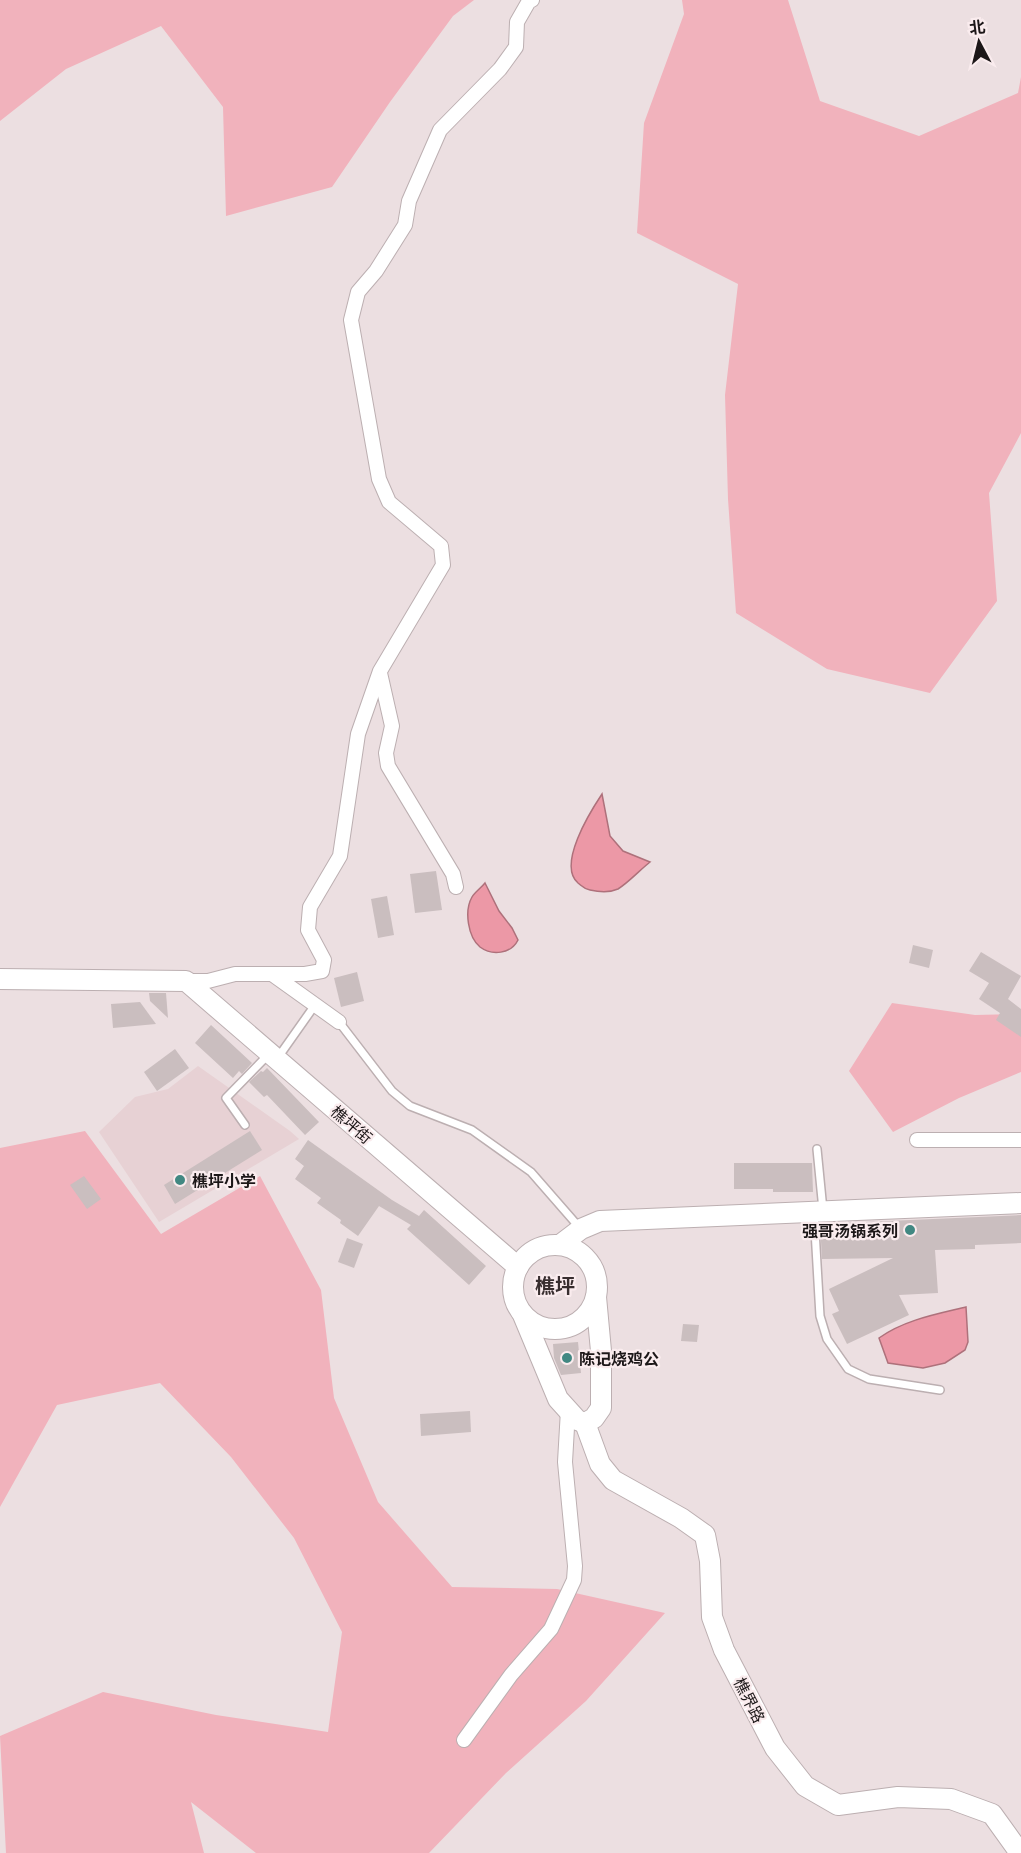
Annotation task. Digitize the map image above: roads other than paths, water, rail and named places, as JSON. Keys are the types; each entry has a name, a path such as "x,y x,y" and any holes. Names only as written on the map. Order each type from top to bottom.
{"street":[{"path":"0,979 208,981 236,974 305,974 322,971 324,960 308,930 310,907 340,856 358,734 380,670 443,565 441,546 389,502 380,479 351,320 358,292 376,271 405,225 409,201 440,130 500,69 516,47 518,22 529,1 532,0"},
{"path":"380,670 392,726 386,753 388,766 453,874 456,887"},
{"path":"272,974 339,1022"},
{"name":"樵坪街","path":"186,981 518,1267"},
{"path":"917,1140 1021,1140"},
{"path":"560,1245 580,1229 600,1221 1021,1203"},
{"path":"560,1245 579,1252 593,1268 596,1277 601,1351 601,1408 594,1418 585,1424 577,1420 558,1399 514,1297 514,1277 523,1259 540,1248 560,1245"},
{"path":"523,1315 540,1326 560,1329 570,1327 586,1315 596,1297"},
{"path":"464,1740 511,1675 551,1629 574,1580 575,1566 565,1462 568,1410"},
{"name":"樵界路","path":"585,1424 600,1464 613,1480 681,1518 705,1535 710,1561 712,1617 724,1650 775,1748 805,1786 838,1805 898,1797 951,1799 992,1814 1020,1853"}],"lane":[{"path":"245,1125 226,1098 273,1056 315,1005"},
{"path":"339,1022 392,1091 410,1106 472,1130 531,1172 580,1229"},
{"path":"817,1149 820,1316 827,1339 848,1369 869,1379 940,1390"}],"place":[{"name":"樵坪小学","path":"180,1180"},
{"name":"强哥汤锅系列","path":"910,1230"},
{"name":"陈记烧鸡公","path":"567,1358"}],"district":[{"name":"樵坪","path":"555,1284"}]}
